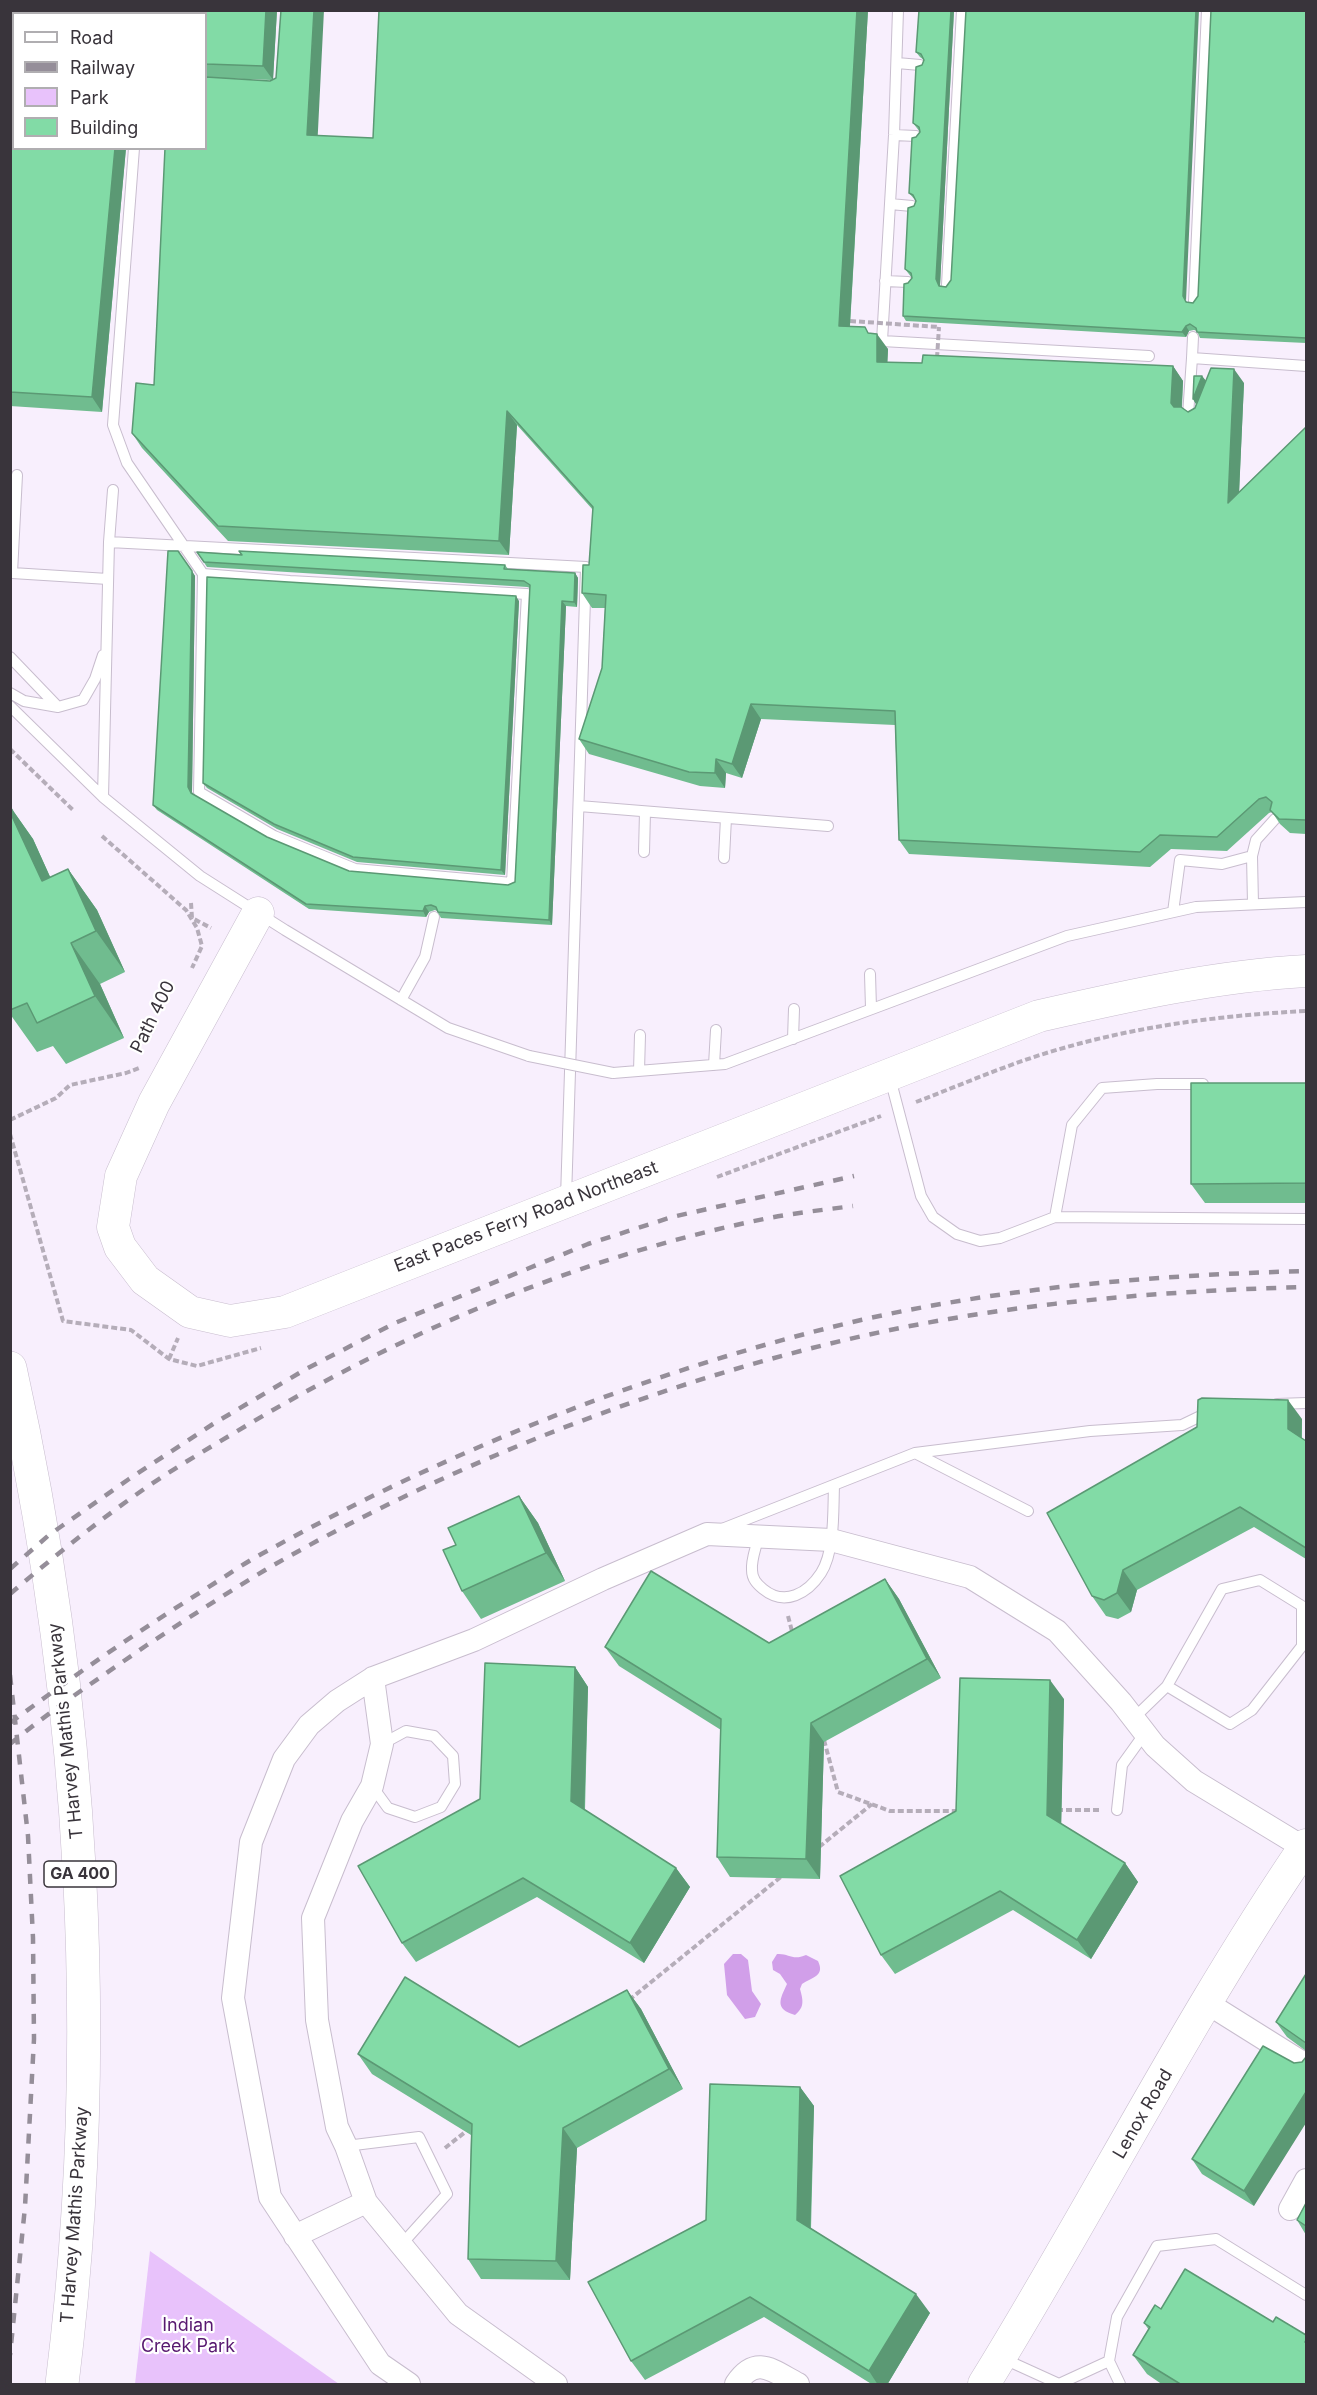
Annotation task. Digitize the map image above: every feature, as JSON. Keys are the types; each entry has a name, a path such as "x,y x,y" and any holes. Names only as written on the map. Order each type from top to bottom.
{"highway":[{"name":"T Harvey Mathis Parkway","path":"10,1368 44,1533 78,1834 84,2053 76,2245 62,2385"}],"street":[{"name":"East Paces Ferry Road Northeast","path":"258,913 154,1103 121,1176 113,1227 120,1247 145,1280 190,1312 230,1321 285,1312 1039,1016 1148,991 1262,974 1306,971"},
{"path":"409,2385 380,2364 270,2197 233,1998 250,1842 284,1759 309,1725 337,1701 373,1678 474,1640 603,1579 707,1534 831,1540 970,1577 1057,1631 1155,1746 1194,1781 1306,1847"},
{"path":"373,1678 382,1744 372,1786 352,1821 313,1918 317,2020 337,2127 366,2202 458,2314 556,2385"},
{"name":"Lenox Road","path":"984,2385 1037,2299 1207,2003 1306,1847"},
{"path":"1207,2003 1306,2065"},
{"path":"1290,2209 1306,2180"},
{"path":"295,2236 366,2202"},
{"path":"736,2385 743,2374 753,2368 765,2367 798,2385"}],"lane":[{"path":"898,10 894,135 882,341 1149,356"},
{"path":"947,285 962,10"},
{"path":"1194,301 1208,10"},
{"path":"897,63 920,65"},
{"path":"894,135 916,136"},
{"path":"135,150 113,425 127,463 203,574 199,792 273,836 355,869 512,883 527,594 203,574"},
{"path":"890,204 912,206"},
{"path":"885,281 908,282"},
{"path":"1188,415 1193,337"},
{"path":"1192,358 1216,365 1306,366"},
{"path":"17,475 12,573 108,579"},
{"path":"103,797 109,542 113,490"},
{"path":"109,542 586,567 566,1201"},
{"path":"10,693 24,700 58,707 82,700 95,679 107,644"},
{"path":"10,657 58,707"},
{"path":"10,706 103,797 200,876 258,913 448,1028 529,1056 613,1073 725,1064 1067,936 1196,907 1306,902"},
{"path":"579,806 828,826"},
{"path":"644,852 645,812"},
{"path":"724,858 726,818"},
{"path":"1253,904 1252,856 1256,840 1275,819"},
{"path":"1173,912 1180,855 1222,864 1252,856"},
{"path":"401,1000 425,957 434,917"},
{"path":"870,974 871,1008"},
{"path":"792,1039 794,1009"},
{"path":"714,1065 716,1030"},
{"path":"639,1071 640,1035"},
{"path":"890,1075 909,1145 914,1176 921,1196 933,1216 957,1234 980,1241 1000,1238 1022,1232 1055,1217 1306,1220"},
{"path":"1055,1217 1072,1125 1102,1088 1157,1084 1214,1084"},
{"path":"1261,1404 1306,1403"},
{"path":"707,1534 915,1453 1090,1431 1182,1425 1217,1408"},
{"path":"915,1453 1028,1511"},
{"path":"758,1538 752,1570 755,1582 770,1594 783,1598 795,1596 807,1590 822,1571 831,1540 834,1486"},
{"path":"1117,1810 1122,1765 1139,1725 1167,1686 1222,1589 1260,1580 1302,1606 1302,1646 1252,1710 1230,1724 1167,1686"},
{"path":"372,1786 388,1808 415,1817 441,1807 455,1784 453,1756 434,1736 406,1731 382,1744"},
{"path":"346,2146 419,2138 447,2194 401,2245"},
{"path":"1120,2385 1109,2361 1117,2317 1157,2246 1216,2239 1306,2295"},
{"path":"1001,2357 1059,2384 1109,2361"}],"path":[{"path":"850,321 939,325 936,369"},
{"path":"10,749 74,811"},
{"path":"102,836 180,903 192,918 211,928"},
{"path":"191,903 192,918"},
{"name":"Path 400","path":"187,977 202,946 192,918"},
{"name":"Path 400","path":"10,1120 56,1098 70,1085 126,1073 147,1065"},
{"path":"783,1598 796,1644"},
{"path":"822,1735 838,1792 890,1811 962,1811"},
{"path":"817,1849 872,1804"},
{"path":"1045,1810 1117,1810"},
{"path":"623,2004 789,1871"},
{"path":"430,2160 476,2123"}],"green space":[{"name":"Indian Creek Park","path":"150,2251 339,2384 135,2384"}],"shaded area":[{"path":"733,1954 741,1954 748,1960 752,1991 761,2004 755,2017 745,2019 727,1995 724,1964"},
{"path":"777,1954 794,1957 806,1955 818,1961 820,1966 817,1975 802,1984 800,1989 802,2006 795,2015 781,2007 781,1999 787,1984 780,1974 773,1970 772,1962"}],"building":[{"path":"10,10 266,10 263,66 207,64 207,12 12,12 12,150 115,150 92,397 10,392"},
{"path":"281,10 314,10 307,135 373,138 379,10 857,10 839,326 865,327 868,333 877,334 877,362 922,363 923,355 1173,366 1171,403 1174,407 1181,407 1188,412 1195,408 1211,368 1234,369 1228,503 1306,427 1306,820 1279,819 1270,810 1272,802 1266,797 1259,799 1217,837 1160,835 1140,852 899,840 895,711 751,704 732,764 716,759 715,773 689,772 579,739 602,668 606,595 582,593 583,565 589,565 593,507 507,411 499,541 218,526 132,433 136,383 154,385 165,150 207,150 207,77 270,81 276,78"},
{"path":"919,10 951,10 936,279 939,286 946,287 951,280 966,10 1196,10 1183,296 1186,302 1193,303 1198,296 1211,10 1306,10 1306,338 1197,332 1196,328 1190,324 1182,332 903,316 904,284 912,278 911,273 905,269 908,208 914,206 916,201 909,193 912,138 920,132 919,127 913,123 916,67 922,65 924,60 921,54 916,52"},
{"path":"1194,376 1202,376 1193,399"},
{"path":"168,551 178,551 192,571 188,787 191,793 267,837 349,871 508,885 515,882 530,585 524,581 204,562 197,552 242,555 239,551 505,565 504,569 575,573 574,602 562,601 549,920 438,912 436,907 431,905 425,906 423,911 306,904 153,805"},
{"path":"207,577 516,596 501,870 353,857 274,824 203,783"},
{"path":"10,812 42,881 68,869 96,931 71,943 95,996 37,1023 27,1003 10,1010"},
{"path":"1191,1083 1306,1083 1306,1183 1191,1184"},
{"path":"1202,1398 1288,1400 1288,1429 1306,1441 1306,1548 1240,1507 1123,1570 1117,1593 1104,1600 1092,1596 1047,1513 1197,1427 1198,1400"},
{"path":"519,1496 546,1553 462,1591 443,1550 456,1545 448,1528"},
{"path":"651,1571 769,1643 885,1579 927,1659 811,1723 806,1859 717,1857 721,1719 605,1647"},
{"path":"485,1663 575,1667 571,1801 676,1868 630,1943 523,1878 402,1943 358,1866 480,1799"},
{"path":"960,1678 1050,1680 1047,1815 1125,1863 1077,1940 1000,1891 881,1955 840,1876 956,1811"},
{"path":"1306,1974 1306,2043 1276,2022"},
{"path":"405,1977 519,2047 627,1990 669,2069 563,2128 556,2261 468,2259 472,2124 358,2054"},
{"path":"1263,2046 1294,2063 1302,2062 1306,2057 1306,2092 1244,2191 1192,2159"},
{"path":"710,2084 800,2087 797,2220 916,2294 869,2371 750,2297 631,2361 588,2282 706,2220"},
{"path":"1306,2203 1306,2226 1297,2220"},
{"path":"1185,2269 1273,2322 1276,2317 1306,2335 1306,2385 1182,2385 1133,2355 1150,2327 1144,2323 1155,2305 1161,2309"}],"railway":[{"path":"10,1569 49,1535 213,1424 306,1369 395,1323 588,1244 672,1217 854,1176"},
{"path":"10,1594 104,1518 178,1467 309,1390 434,1328 498,1300 629,1253 764,1219 853,1206"},
{"path":"10,1723 128,1639 267,1551 409,1478 556,1415 631,1387 783,1340 861,1320 971,1299 1138,1280 1306,1271"},
{"path":"10,1744 147,1645 272,1566 341,1528 486,1460 637,1401 791,1354 921,1324 1085,1300 1306,1287"},
{"path":"10,1675 28,1836 33,1938 34,2039 25,2207 10,2355"}]}
